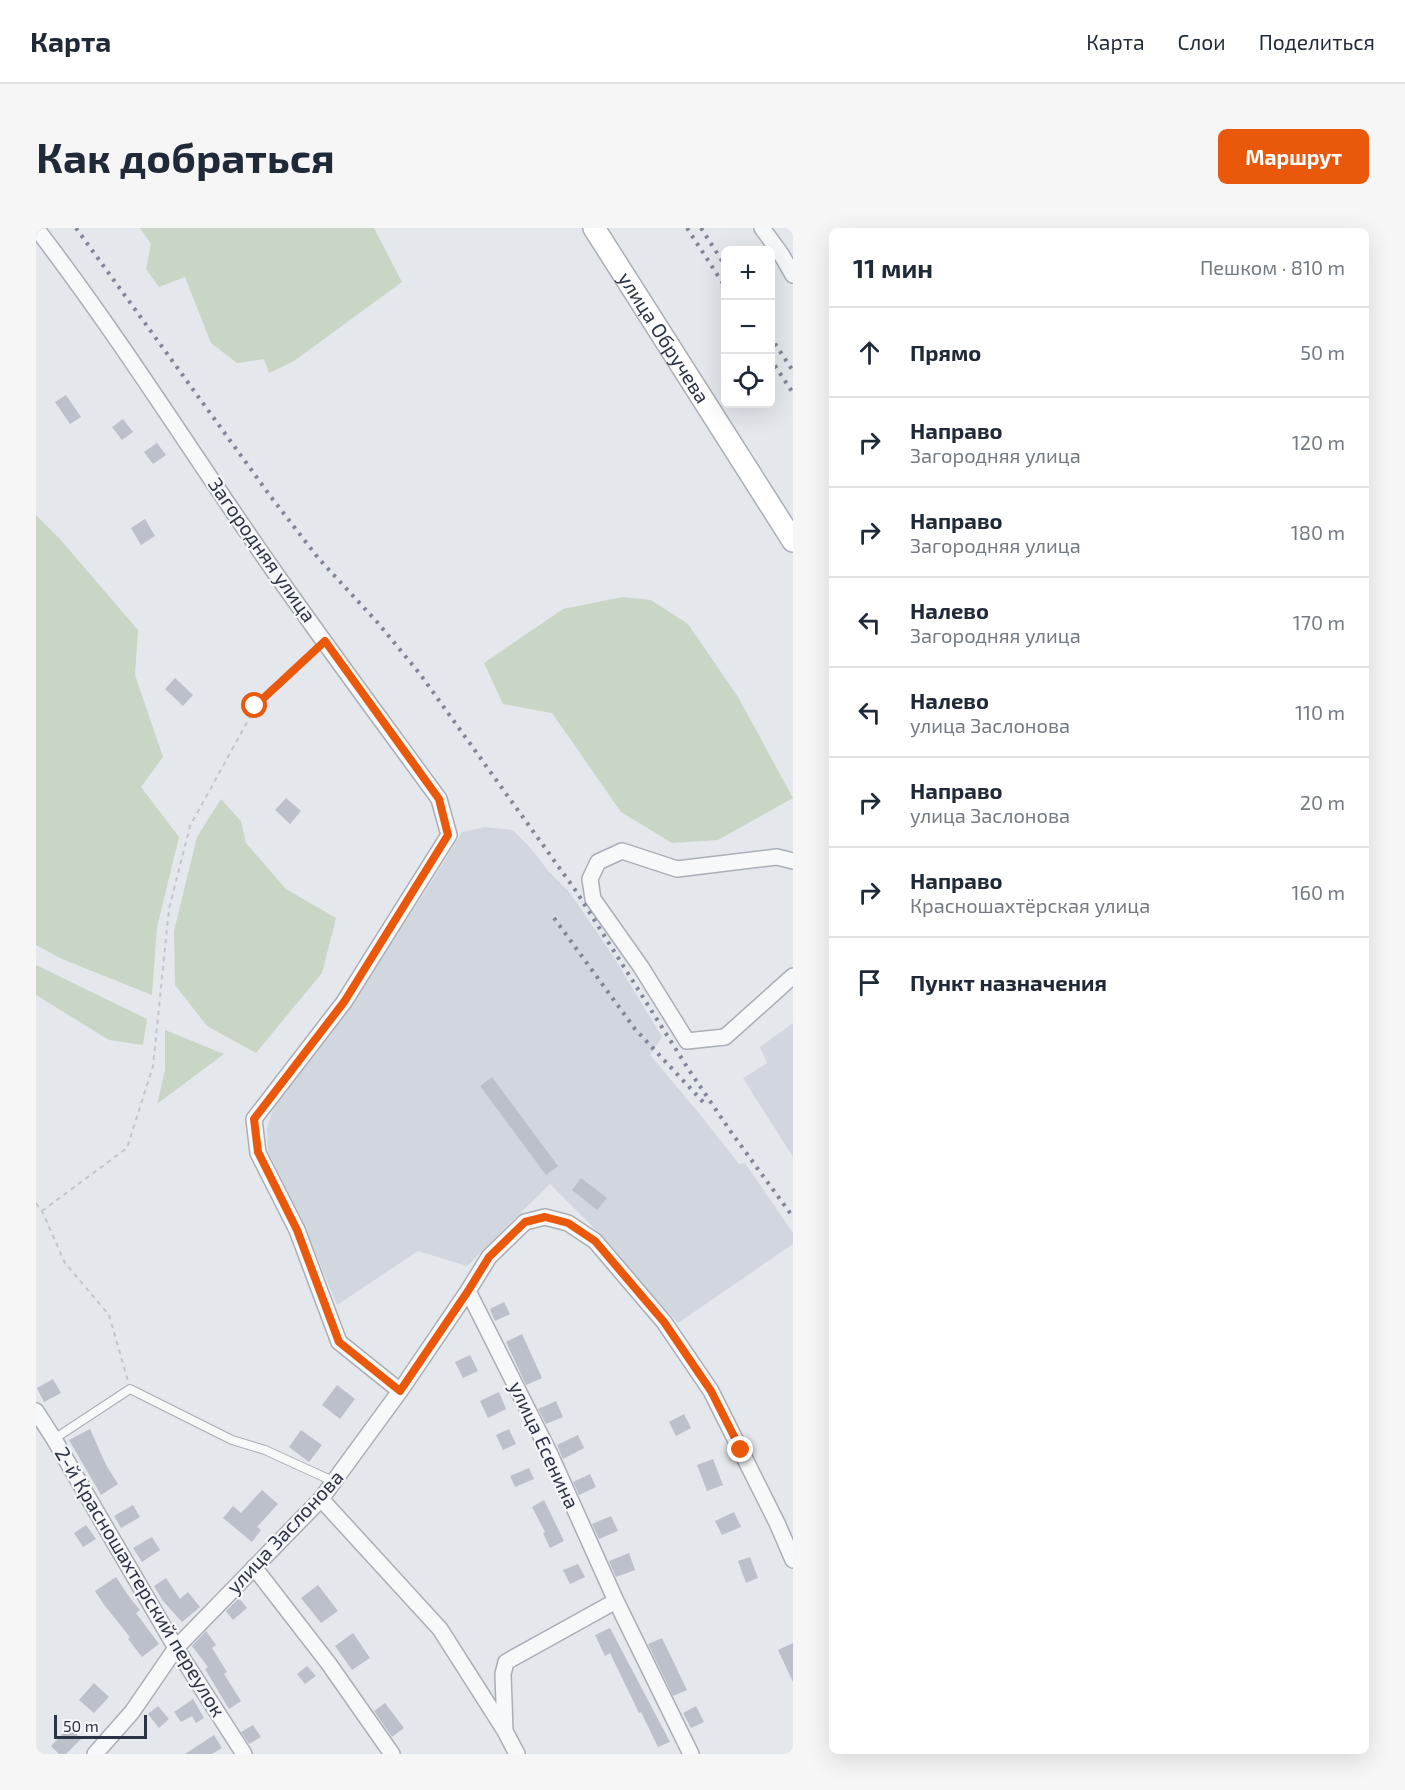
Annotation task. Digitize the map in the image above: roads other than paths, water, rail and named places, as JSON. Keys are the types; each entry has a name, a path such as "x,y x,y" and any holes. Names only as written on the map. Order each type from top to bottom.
{"street":[{"name":"Загородняя улица","path":"36,228 180,431 268,563 439,799 448,835 344,1002 254,1119 258,1152 297,1230 339,1342 400,1391"},
{"name":"улица Обручева","path":"594,228 793,541"},
{"path":"762,228 793,275"},
{"path":"793,861 777,857 677,868 622,850 598,862 590,879 593,899 641,967 687,1041 725,1037 793,976"},
{"name":"улица Заслонова","path":"94,1754 132,1712 176,1648 335,1482 400,1391 489,1257 525,1222 545,1217 568,1223 595,1241 664,1322 711,1391 793,1560"},
{"name":"улица Есенина","path":"468,1291 549,1452 616,1601 691,1754"},
{"name":"2-й Красношахтерский переулок","path":"36,1411 176,1648 243,1754"},
{"path":"321,1499 440,1629 505,1731 517,1754"},
{"path":"254,1567 329,1664 392,1754"},
{"path":"505,1731 503,1674 506,1662 616,1601"}],"lane":[{"path":"54,1439 130,1389 232,1440 265,1450 335,1482"}],"railway":[{"path":"76,228 271,497 319,559 378,623 420,674 576,891 689,1070 793,1217"},
{"path":"687,228 721,280"},
{"path":"701,228 721,259"},
{"path":"775,344 793,371"},
{"path":"775,366 793,393"},
{"path":"554,918 635,1029 705,1104"}]}
